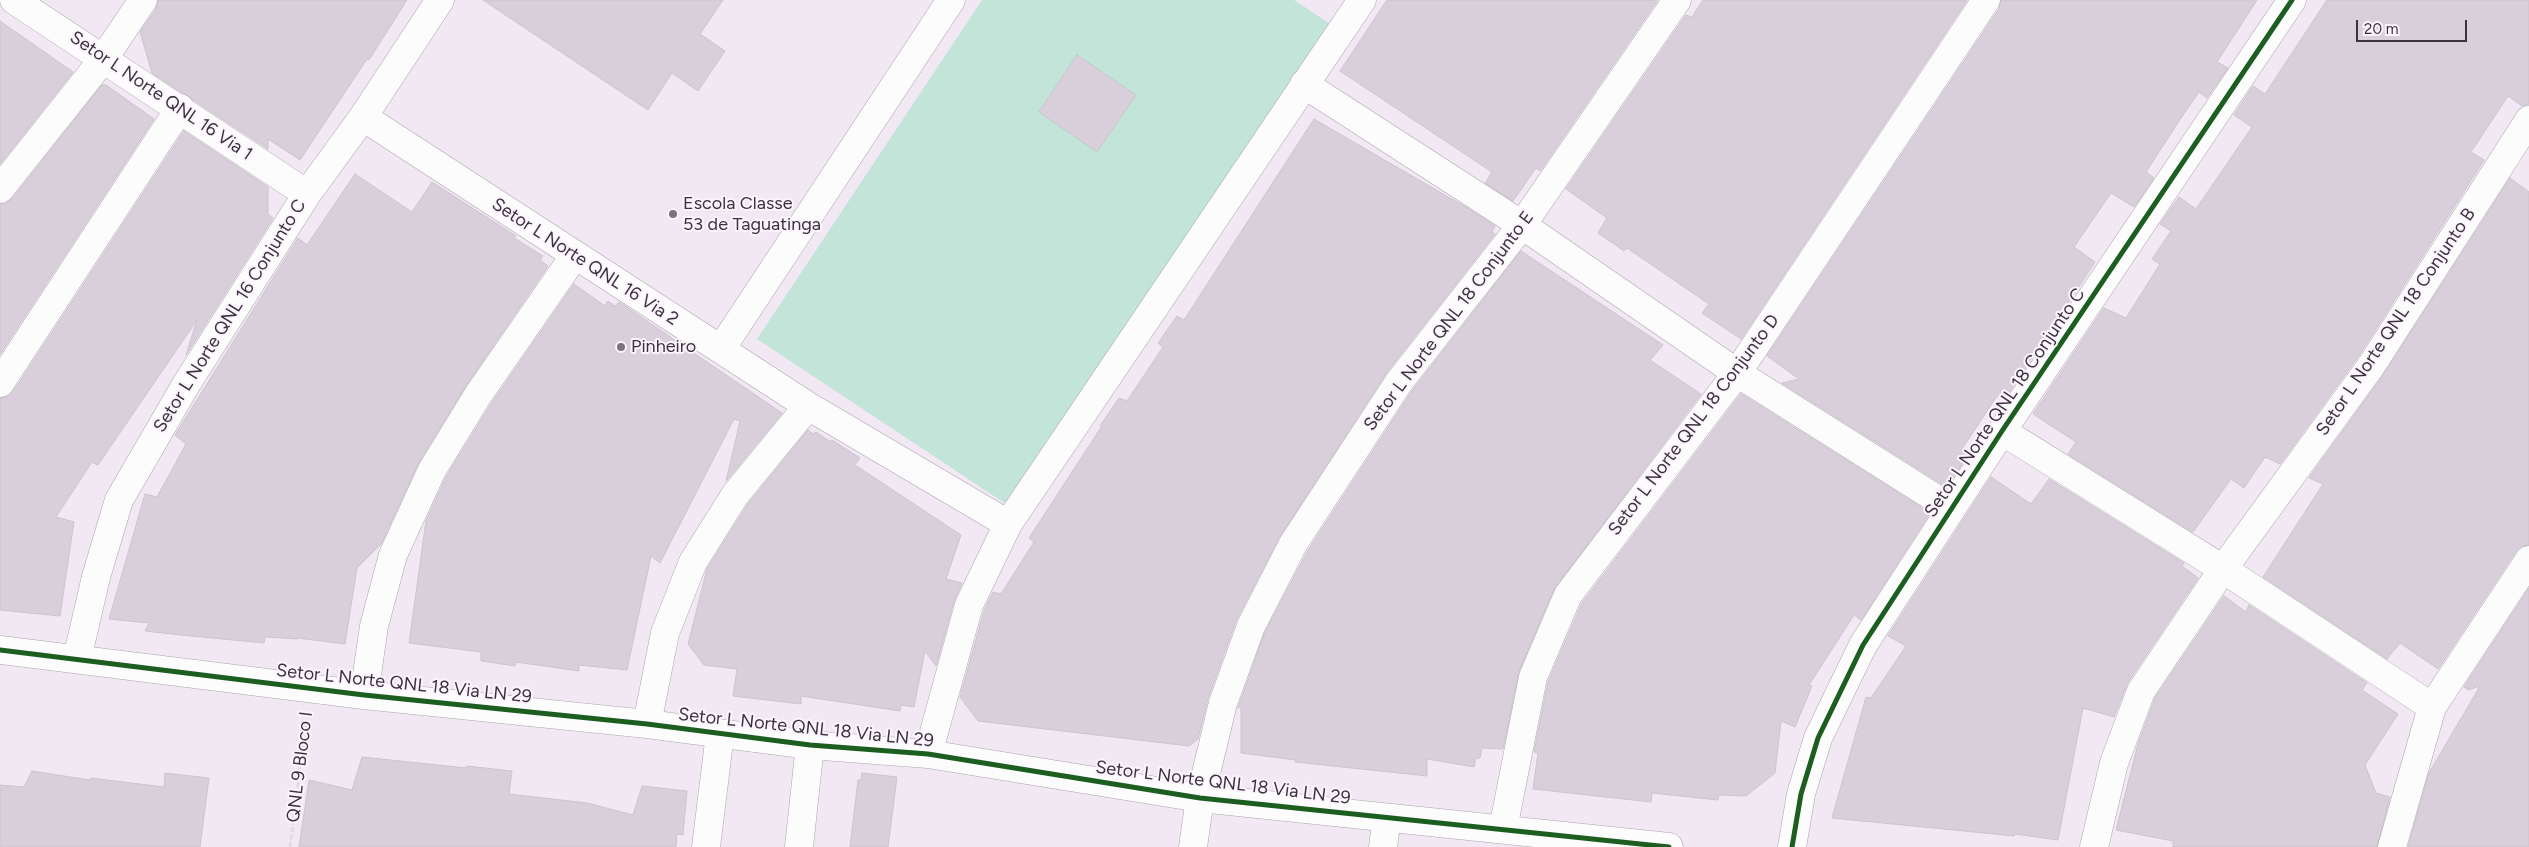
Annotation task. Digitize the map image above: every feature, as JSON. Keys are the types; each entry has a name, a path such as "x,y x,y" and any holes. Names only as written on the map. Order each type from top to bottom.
{"street":[{"name":"Setor L Norte QNL 16 Via 1","path":"14,0 180,108 307,194"},
{"path":"0,188 104,58 143,0"},
{"name":"Setor L Norte QNL 16 Conjunto C","path":"77,659 96,577 120,500 187,383 307,194 363,117 440,0"},
{"path":"721,349 951,0"},
{"name":"Setor L Norte QNL 18 Conjunto E","path":"1194,847 1200,798 1223,703 1251,626 1293,544 1399,382 1522,224 1677,0"},
{"name":"Setor L Norte QNL 18 Conjunto D","path":"1502,829 1533,677 1568,595 1737,373 1986,0"},
{"name":"Setor L Norte QNL 18 Conjunto C","path":"1792,847 1801,794 1818,738 1863,645 2002,431 2292,0"},
{"path":"928,754 969,604 1008,524 1304,84 1356,2"},
{"path":"1304,84 1522,224 1737,373 1951,508"},
{"path":"0,383 180,108"},
{"name":"Setor L Norte QNL 16 Via 2","path":"363,117 808,406 1008,524"},
{"name":"Setor L Norte QNL 18 Conjunto B","path":"2094,847 2114,763 2141,691 2223,569 2371,366 2529,120"},
{"path":"364,695 374,626 393,554 432,470 478,395 575,255"},
{"path":"647,724 665,633 693,562 735,496 808,406"},
{"path":"2002,431 2223,569 2432,707"},
{"path":"2392,847 2432,707 2529,560"},
{"name":"Setor L Norte QNL 18 Via LN 29","path":"0,650 364,695 647,724 810,746 928,754 1200,798 1668,847"},
{"path":"706,847 720,734"},
{"path":"799,847 810,746"},
{"path":"1384,847 1387,818"}],"green space":[{"path":"982,0 1294,0 1332,25 1012,508 757,339"}],"building":[{"path":"158,0 407,0 369,60 367,59 300,160 268,139 268,149 152,73 140,32 156,9"},
{"path":"483,0 723,0 700,34 725,51 698,91 672,73 648,110"},
{"path":"1387,0 1657,1 1540,171 1536,168 1513,201 1485,183 1492,172 1340,71"},
{"path":"1703,0 1967,0 1741,339 1702,313 1709,304 1627,248 1624,251 1598,233 1607,218 1566,189 1686,15 1692,17"},
{"path":"2001,0 2257,0 2217,62 2228,68 2207,98 2199,92 2181,118 2146,172 2154,178 2134,207 2111,193 2074,247 2095,262 2006,397 2002,394 1999,397 1997,396 1962,449 1968,455 1947,487 1782,383 1799,379 1767,356 1999,9"},
{"path":"2327,0 2529,0 2529,104 2522,106 2508,96 2471,152 2484,160 2358,357 2280,464 2265,457 2244,488 2231,479 2193,532 2068,454 2076,442 2033,414 2104,308 2126,318 2160,264 2152,259 2171,231 2160,224 2179,197 2196,209 2252,127 2234,115 2253,86 2265,94"},
{"path":"0,21 73,72 0,164"},
{"path":"1077,55 1136,95 1097,152 1039,112"},
{"path":"102,85 106,85 154,119 0,354 0,204 12,199"},
{"path":"1314,119 1469,209 1495,226 1492,232 1495,234 1387,372 1280,536 1236,621 1208,698 1198,739 1189,746 978,721 960,697 984,611 993,592 1001,594 1034,542 1029,538 1102,426 1100,426 1119,398 1127,401 1163,347 1158,343 1177,316 1184,320"},
{"path":"184,131 268,187 268,214 273,218 186,355 197,320 98,465 92,462 56,517 74,522 60,616 0,610 0,398 7,397 13,392"},
{"path":"355,174 412,212 432,182 516,236 514,238 543,256 540,260 548,266 465,387 419,462 381,544 357,568 345,644 297,638 265,637 264,643 181,635 145,631 149,623 109,619 145,494 157,497 186,444 175,435 298,238 307,245"},
{"path":"2510,178 2529,192 2529,545 2522,546 2516,551 2438,669 2400,643 2387,659 2263,577 2323,484 2309,478 2384,374"},
{"path":"1521,251 1663,345 1650,360 1701,394 1554,589 1519,671 1503,749 1482,748 1480,758 1476,758 1474,767 1427,759 1427,776 1295,762 1296,760 1241,753 1241,706 1238,708 1265,632 1307,552 1412,391"},
{"path":"574,284 605,306 608,301 615,306 619,302 782,413 726,481 740,421 734,419 660,563 651,556 627,670 579,665 579,671 516,662 515,666 481,661 481,652 409,643 426,521 446,477 491,404"},
{"path":"1741,394 1930,513 1861,620 1854,615 1809,685 1812,686 1795,727 1781,721 1775,773 1746,796 1719,795 1718,800 1652,793 1651,802 1533,789 1538,753 1534,752 1548,682 1582,603"},
{"path":"808,430 813,434 816,432 831,442 832,440 860,458 855,465 961,535 946,579 962,583 954,601 936,666 925,651 914,707 901,705 900,711 801,696 801,704 733,696 737,669 704,665 688,644 707,569 748,504"},
{"path":"1991,477 2031,504 2049,479 2184,563 2182,566 2198,578 2128,682 2114,717 2083,708 2058,840 2015,834 2014,836 1832,818 1866,697 1871,698 1906,646 1888,636"},
{"path":"2529,588 2529,847 2408,847 2429,773 2480,686 2468,690 2464,687"},
{"path":"2224,596 2246,612 2249,605 2367,683 2362,690 2398,714 2365,765 2376,793 2390,797 2377,847 2173,847 2173,841 2116,830 2138,744 2155,698"},
{"path":"362,757 512,771 509,794 587,803 633,815 642,786 687,791 683,835 677,834 676,847 299,847 309,780 352,790"},
{"path":"32,771 90,780 91,778 164,787 165,773 209,778 200,847 0,847 0,785 24,787"},
{"path":"862,773 897,777 888,847 850,847 858,780 861,780"}],"cycle path":[{"path":"1792,847 1801,794 1818,738 1863,645 2002,431 2292,0"},
{"path":"0,650 364,695 647,724 810,745 928,754 1200,798 1669,847"}],"place":[{"name":"Escola Classe 53 de Taguatinga","path":"673,214"},
{"name":"Pinheiro","path":"621,347"}]}
